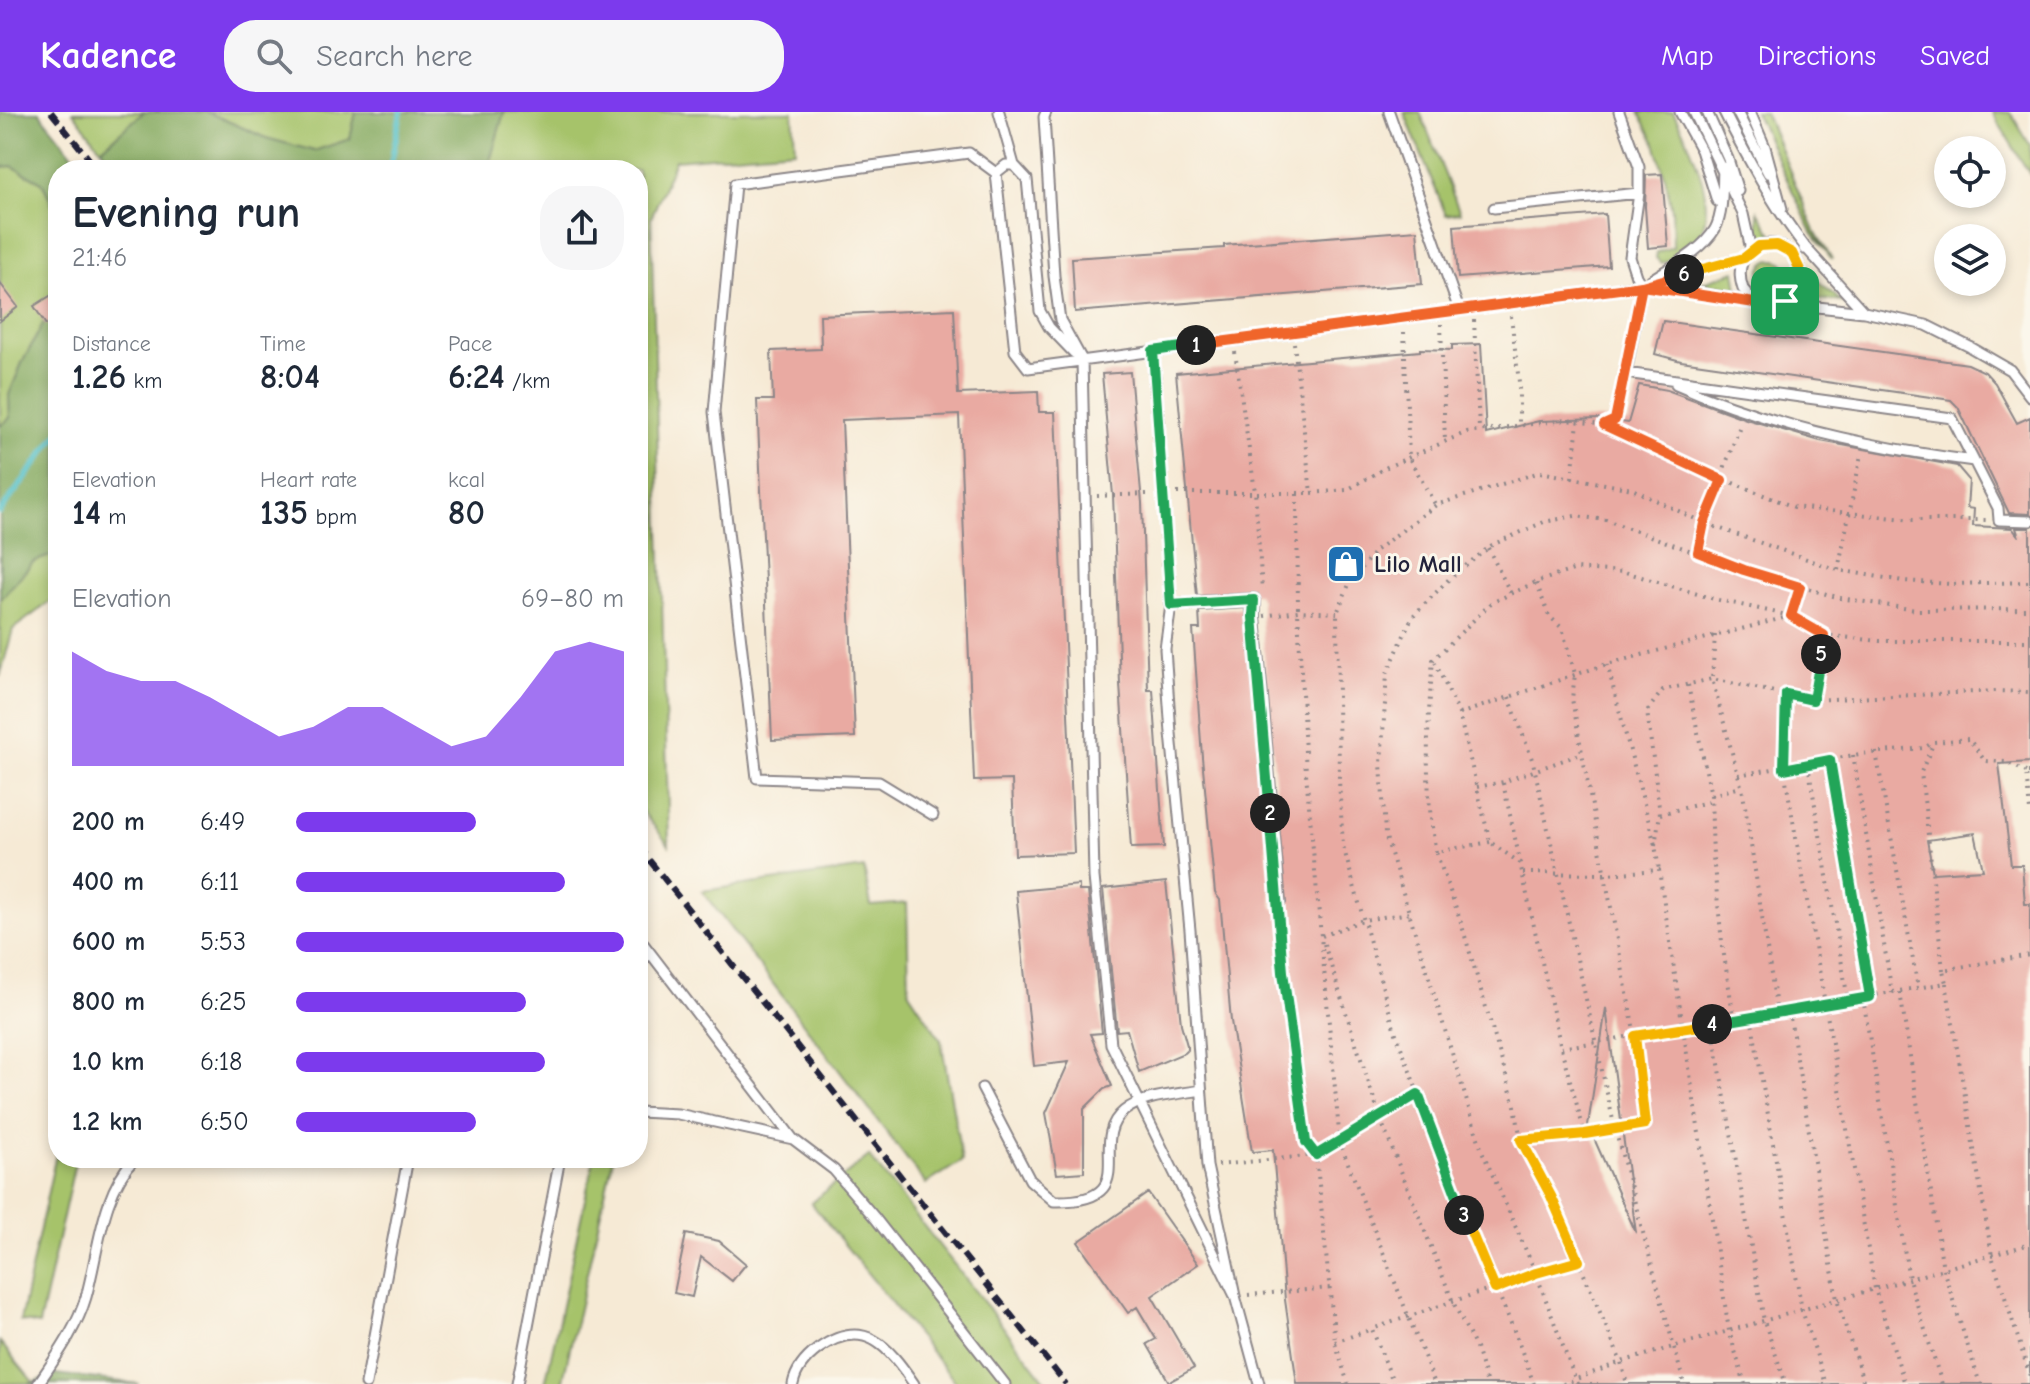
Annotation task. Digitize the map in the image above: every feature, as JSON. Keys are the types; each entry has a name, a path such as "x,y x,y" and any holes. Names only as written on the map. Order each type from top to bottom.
{"lane":[{"path":"999,112 1014,165 1027,179 1040,311 1049,327 1082,360"},
{"path":"1046,112 1053,261 1060,320 1082,360 1094,877 1111,1044 1235,1296"},
{"path":"1389,112 1459,310"},
{"path":"1619,112 1639,167 1639,193 1630,257 1642,286 1626,373 1952,418 1998,508 1999,520 2030,521"},
{"path":"1680,112 1701,150 1717,194 1718,216"},
{"path":"1694,112 1743,214"},
{"path":"1707,112 1735,179 1743,214 1748,254 1740,279 1743,289 1759,303"},
{"path":"1724,112 1752,167 1787,223 1864,312"},
{"path":"1737,112 1778,194"},
{"path":"1750,112 1765,147 1787,223"},
{"path":"933,815 879,782 757,778 714,412 735,184 969,153 996,173 1015,351 1028,368 1642,286 1748,254 1768,244 1792,253 1800,270 1800,279 1792,295 1777,304"},
{"path":"996,173 1006,165 1014,165"},
{"path":"1642,286 1691,253 1715,228 1723,167"},
{"path":"1494,208 1639,193"},
{"path":"1792,253 1806,248"},
{"path":"1642,286 1759,303 1864,312 1926,325 2010,370 2030,396"},
{"path":"1153,351 1171,605 1165,649 1207,1166 1235,1296 1259,1384"},
{"path":"1667,380 1704,396 1829,435 1974,461"},
{"path":"1171,605 1254,600 1279,904"},
{"path":"648,950 793,1139 834,1170 1005,1384"},
{"path":"982,1088 1030,1180 1054,1201 1074,1202 1099,1193 1110,1177 1110,1133 1118,1117 1140,1102 1201,1090"},
{"path":"648,1112 678,1114 793,1139"},
{"path":"38,1384 62,1347 85,1300 108,1204 125,1168"},
{"path":"366,1384 406,1168"},
{"path":"517,1384 558,1168"},
{"path":"793,1384 795,1372 814,1352 838,1336 861,1335 887,1348 914,1384"}],"path":[{"path":"1510,304 1519,382 1519,425"},
{"path":"1474,309 1479,429"},
{"path":"1441,313 1445,442"},
{"path":"1404,318 1409,458 1436,505"},
{"path":"1293,333 1311,493"},
{"path":"1233,340 1255,491 1262,593 1254,600"},
{"path":"1604,425 1615,420 1626,373"},
{"path":"1698,552 1704,523 1746,410"},
{"path":"1085,497 1255,491 1297,494 1347,490 1409,458 1479,429 1566,420 1604,425 1722,480 1794,507 1913,520 1999,520"},
{"path":"1572,478 1578,422"},
{"path":"1838,570 1864,442"},
{"path":"1534,1384 1447,1172 1394,1028 1343,846 1337,613 1350,582 1376,550 1436,505 1540,472 1632,489 1704,523 1838,570 1903,581 1951,584 2030,582"},
{"path":"1297,494 1298,611 1306,773 1340,1143 1435,1384"},
{"path":"1577,1381 1536,1273 1482,1151 1385,834 1381,763 1387,674 1412,617 1449,579 1488,548 1544,522 1575,516 1606,520 1744,570 1840,598 1916,610 2030,609"},
{"path":"1488,548 1511,594"},
{"path":"1627,1384 1621,1362 1551,1196 1521,1140 1515,1106 1460,919 1436,852 1430,822 1427,767 1433,660 1491,603 1536,582 1576,569 1625,572 1714,599 1791,616 1824,635 1879,641 2030,641"},
{"path":"1521,1140 1645,1124 1635,1036 1572,699 1575,674 1562,628 1549,616 1536,582"},
{"path":"1791,616 1800,587"},
{"path":"1253,617 1298,611 1337,613"},
{"path":"1459,714 1607,664 1791,616"},
{"path":"1715,635 1712,679 1741,787 1777,1013"},
{"path":"1813,700 1824,635"},
{"path":"1433,660 1459,714 1490,842 1520,863"},
{"path":"1607,664 1655,845 1729,1331 1745,1384"},
{"path":"1655,845 1660,814 1647,711 1663,690 1712,679 1813,700 2030,692"},
{"path":"1688,685 1712,801 1713,857 1734,1020"},
{"path":"1786,694 1784,769 1875,1289 1905,1384"},
{"path":"1509,697 1534,769 1615,1129 1684,1384"},
{"path":"1738,775 1853,755 1924,748 1934,742 1969,739 1985,761 2007,762 2028,772 2030,811"},
{"path":"1934,742 1921,772 1943,970 1992,1256 2030,1376"},
{"path":"1876,752 1918,988"},
{"path":"1477,787 1503,782 1583,753"},
{"path":"1853,755 1892,993"},
{"path":"1830,760 1909,1279 1942,1384"},
{"path":"1808,764 1848,1000"},
{"path":"1503,782 1561,1048 1585,1134"},
{"path":"1711,795 1741,787"},
{"path":"1660,814 1712,801"},
{"path":"1436,852 1490,842"},
{"path":"1523,873 1607,874 1659,870"},
{"path":"1279,904 1283,972 1306,1142 1316,1155 1335,1342 1348,1384"},
{"path":"1321,937 1363,920 1410,913"},
{"path":"1321,937 1380,1118 1453,1302 1476,1348 1487,1384"},
{"path":"1943,970 2030,955"},
{"path":"1561,1048 1946,983"},
{"path":"1900,991 1943,1269 1980,1384"},
{"path":"1789,1011 1837,1300 1864,1384"},
{"path":"1751,1017 1802,1310 1826,1384"},
{"path":"1712,1024 1764,1321 1786,1384"},
{"path":"1207,1166 1316,1155 1418,1094"},
{"path":"1563,1384 1621,1362 2030,1244"},
{"path":"1335,1342 1579,1261"},
{"path":"1235,1296 1330,1288"},
{"path":"1372,1329 1394,1384"}],"green space":[{"path":"0,112 39,112 77,160 48,160 48,195 42,182 12,166 0,167"},
{"path":"73,112 144,112 101,149"},
{"path":"144,112 207,112 266,138 314,151 350,139 356,112 504,112 490,160 110,160 101,149"},
{"path":"207,112 356,112 350,139 314,151 266,138"},
{"path":"504,112 793,112 795,150 675,160 651,218 669,845 648,819 648,160 490,160"},
{"path":"1404,112 1420,112 1460,213 1446,215"},
{"path":"1639,112 1673,112 1692,152 1705,197 1705,218 1699,237 1685,252 1661,263 1656,258 1657,252 1673,247 1672,210 1655,143"},
{"path":"1755,112 1765,112 1815,231 1832,259 1812,232"},
{"path":"1992,112 2010,112 2030,145 2030,175"},
{"path":"12,166 42,182 48,195 48,315 9,395 10,418 0,426 0,167"},
{"path":"1758,211 1776,240 1758,243"},
{"path":"1774,260 1784,264 1788,274 1784,284 1774,288 1764,284 1760,274 1764,264"},
{"path":"1735,271 1738,288 1701,283"},
{"path":"1811,275 1842,302 1803,297"},
{"path":"48,315 48,557 33,562 0,600 0,426 10,418 9,395"},
{"path":"48,557 48,603 13,629 0,677 0,600 33,562"},
{"path":"864,868 871,906 907,903 909,992 941,1040 962,1161 926,1184 702,891"},
{"path":"869,1156 1048,1384 957,1384 811,1203"},
{"path":"53,1168 74,1168 39,1325 20,1321"},
{"path":"592,1168 611,1168 562,1384 545,1384"},
{"path":"0,1342 34,1383 0,1384"},
{"path":"56,1374 139,1384 30,1384"}],"building":[{"path":"1662,174 1668,246 1648,248 1646,175"},
{"path":"1605,214 1609,266 1458,278 1454,226"},
{"path":"1417,230 1422,284 1075,312 1072,258"},
{"path":"0,283 18,307 0,321"},
{"path":"48,297 48,324 46,325 34,306"},
{"path":"954,309 958,394 1038,391 1039,412 1055,412 1074,853 1015,855 1012,780 974,781 959,415 842,420 855,737 772,740 757,400 773,400 771,351 821,349 820,315"},
{"path":"1663,321 1968,364 1985,372 1995,383 2017,423 2030,417 2030,514 2009,513 1958,407 1951,400 1681,361 1655,354"},
{"path":"1481,344 1486,434 1539,421 1600,419 1628,423 1639,385 1667,390 1746,419 1820,441 1957,466 1969,480 1967,508 1974,509 1973,526 2012,528 2019,537 2016,528 2030,528 2030,762 1999,764 2011,865 2022,865 2025,904 2030,904 2030,1384 1297,1384 1285,1300 1273,1150 1252,1152 1231,1021 1220,900 1215,893 1193,629 1200,629 1199,611 1246,608 1272,905 1280,911 1286,903 1261,600 1254,593 1197,596 1176,373 1420,349 1452,350 1452,345","holes":["1975,833 1983,870 1933,873 1927,840","1606,1008 1636,1233 1588,1125"]},
{"path":"1130,372 1142,503 1148,690 1153,690 1164,847 1131,848 1120,684 1113,495 1102,374"},
{"path":"1166,882 1181,1024 1188,1049 1139,1072 1127,1030 1117,1031 1103,889"},
{"path":"1079,885 1079,891 1088,891 1102,1033 1090,1034 1112,1086 1104,1089 1084,1109 1084,1172 1057,1174 1046,1113 1069,1062 1034,1066 1016,891"},
{"path":"1148,1193 1198,1264 1152,1296 1194,1368 1169,1382 1147,1344 1156,1339 1137,1307 1128,1313 1078,1242"},
{"path":"686,1234 719,1241 746,1264 732,1281 701,1257 692,1297 674,1293"}],"waterway":[{"path":"392,160 401,112"},
{"path":"0,512 48,447"}],"railway":[{"path":"51,112 90,160"},
{"path":"648,859 1066,1384"}],"place":[{"name":"Lilo Mall","path":"1346,564"}],"route":[{"path":"1785,301 1768,305 1642,286 1153,351 1171,605 1254,600 1283,972 1306,1142 1316,1155 1418,1094 1495,1289 1579,1261 1551,1196 1521,1140 1645,1124 1635,1036 1870,997 1830,760 1784,769 1786,694 1813,700 1824,635 1791,616 1800,587 1698,552 1704,523 1722,480 1604,425 1615,420 1642,286 1744,258 1751,250 1768,244 1792,253 1800,270 1797,288 1785,301"}]}
